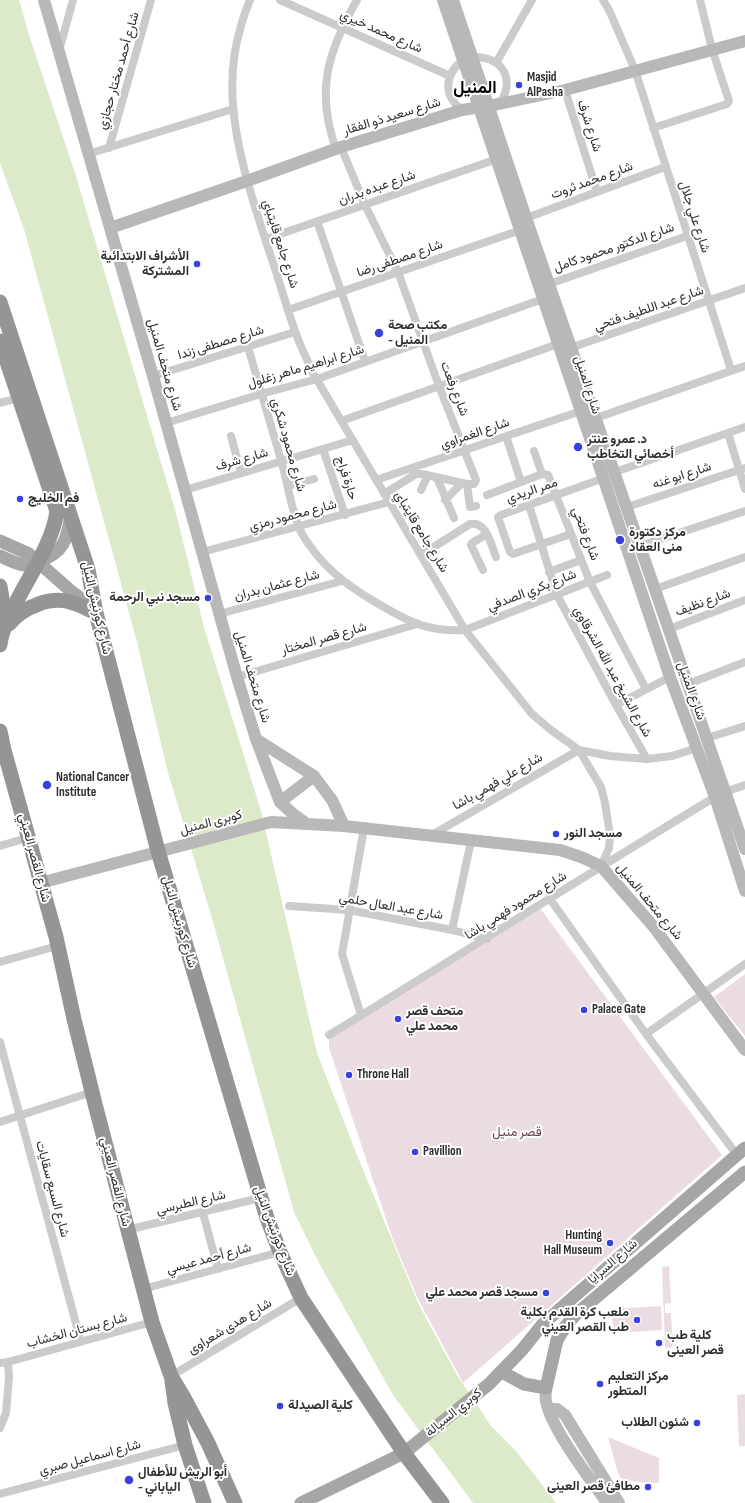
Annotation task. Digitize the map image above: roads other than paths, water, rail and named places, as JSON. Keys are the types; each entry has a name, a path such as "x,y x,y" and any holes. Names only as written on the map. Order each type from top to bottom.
{"highway":[{"name":"شارع كورنيش النيل","path":"0,302 88,569 96,612 158,851 260,1198 280,1252 301,1298 404,1453 442,1503"},
{"path":"0,342 5,371 19,398 57,511 52,530 38,561 16,601 0,639"},
{"path":"0,586 2,598 0,639"},
{"path":"0,639 10,622 20,613 32,606 45,602 72,602 96,612"},
{"name":"شارع القصر العيني","path":"0,731 40,883 56,937 66,986 92,1092 152,1322 172,1376 208,1443 235,1503"},
{"name":"شارع القصر العيني","path":"0,763 50,948 66,986"},
{"name":"شارع القصر العيني","path":"172,1376 174,1398 200,1501"}],"main road":[{"path":"0,556 24,565 49,558 58,551 66,536 71,515"},
{"path":"0,541 24,551 38,561 96,612"},
{"name":"شارع السرايا","path":"489,1384 522,1350 542,1325 741,1152"},
{"name":"شارع السرايا","path":"546,1388 557,1340 575,1315 745,1172"},
{"path":"502,1372 524,1384 546,1388"},
{"name":"كوبري السيالة","path":"301,1503 404,1453 489,1384"}],"street":[{"name":"شارع متحف المنيل","path":"44,0 256,739 280,802 307,824"},
{"path":"59,54 73,0"},
{"name":"شارع أحمد مختار حجازي","path":"109,148 151,0"},
{"name":"شارع جامع قايتباي","path":"250,0 240,26 235,54 232,81 233,109 247,181 295,332 313,373 465,630 532,714 579,750 610,756 647,759 672,756 697,748"},
{"name":"شارع محمد خيري","path":"280,0 450,76"},
{"name":"شارع رفعت","path":"357,0 341,28 330,60 326,84 325,107 330,130 398,272 439,386 476,480 474,484 464,483"},
{"name":"شارع المنيل","path":"443,0 489,106 549,284 581,411 670,677 697,748 745,849"},
{"name":"شارع المنيل","path":"453,0 468,59"},
{"path":"496,63 532,0"},
{"name":"شارع علي جلال","path":"603,0 610,10 635,70 731,370"},
{"path":"653,128 729,102 730,100 712,49 700,0"},
{"name":"شارع سعيد ذو الفقار","path":"110,228 339,148 462,110 489,106 565,90 745,41"},
{"path":"462,110 451,98 448,90 450,76 456,66 468,59 481,56 489,58 502,68 507,83 504,98 489,106"},
{"name":"شارع شرف","path":"565,90 597,192"},
{"name":"شارع المنيل","path":"489,106 497,159 544,299 564,348 596,418 707,738 745,891"},
{"path":"88,154 233,109"},
{"name":"شارع عبده بدران","path":"266,239 497,159"},
{"name":"شارع محمد ثروت","path":"526,218 665,166"},
{"path":"317,221 365,361"},
{"name":"شارع مصطفى رضا","path":"288,310 521,230"},
{"name":"شارع الدكتور محمود كامل","path":"549,284 687,236"},
{"name":"شارع عبد اللطيف فتحي","path":"341,421 439,386 564,348 745,288"},
{"name":"شارع ابراهيم ماهر زغلول","path":"166,423 261,394 317,379 423,340 544,299"},
{"name":"شارع مصطفى زندا","path":"153,376 295,332"},
{"name":"شارع محمود شكري","path":"248,347 288,486 298,527 317,556 342,581"},
{"path":"596,418 745,366"},
{"path":"0,403 19,398"},
{"name":"شارع الغمراوي","path":"376,480 581,411"},
{"path":"614,472 745,427"},
{"path":"728,433 742,469 745,489"},
{"path":"231,436 241,473"},
{"path":"506,436 521,482"},
{"name":"شارع شرف","path":"185,490 353,440"},
{"name":"حارة فراج","path":"323,449 345,515"},
{"path":"487,495 542,474 534,451"},
{"name":"شارع ابو غنه","path":"626,507 742,469"},
{"path":"384,494 416,474 428,475 464,483"},
{"name":"شارع فتحي","path":"542,474 548,475 590,582 646,689"},
{"path":"421,490 428,475"},
{"path":"437,478 454,518"},
{"name":"ممر الريدي","path":"571,534 511,554 498,520 500,516 604,478"},
{"path":"288,486 314,479"},
{"path":"446,500 464,483"},
{"path":"464,483 470,507 476,506"},
{"name":"شارع محمود رمزي","path":"202,552 389,502"},
{"name":"شارع الشيخ عبد الله الشرقاوي","path":"529,505 557,595 647,759"},
{"path":"640,546 745,511"},
{"path":"421,555 470,524 480,525 487,534 496,557"},
{"path":"483,570 471,545 487,534"},
{"path":"655,589 745,557"},
{"path":"549,572 581,560"},
{"name":"شارع بكري الصدفي","path":"342,581 398,615 417,624 433,629 449,631 465,630 607,575"},
{"name":"شارع عثمان بدران","path":"219,614 342,581"},
{"name":"شارع نظيف","path":"669,629 745,600"},
{"name":"شارع قصر المختار","path":"237,677 417,624"},
{"path":"688,684 745,662"},
{"path":"616,705 670,677"},
{"path":"707,738 745,726"},
{"name":"شارع متحف المنيل","path":"256,739 314,776 332,800 344,826"},
{"path":"579,750 601,788 606,803 610,835 609,848 600,866"},
{"name":"شارع علي فهمي باشا","path":"429,836 579,750"},
{"path":"280,802 314,776"},
{"name":"شارع محمود فهمي باشا","path":"329,1035 487,939 600,866 720,795 745,784"},
{"name":"شارع متحف المنيل","path":"271,822 344,826 560,850 581,857 600,866 653,926 745,1050"},
{"name":"كوبرى المنيل","path":"158,851 271,822"},
{"path":"361,1015 342,954 364,828"},
{"path":"0,846 20,840"},
{"path":"452,930 471,841"},
{"path":"40,883 158,851"},
{"path":"550,899 646,1034 741,1152"},
{"name":"شارع عبد العال حلمي","path":"289,906 349,910 452,930 487,939"},
{"path":"0,962 50,948"},
{"path":"646,1034 745,964"},
{"name":"شارع السبع سقايات","path":"0,1042 81,1342"},
{"path":"0,1122 92,1092"},
{"name":"شارع الطبرسي","path":"127,1230 203,1213 260,1198"},
{"path":"203,1213 218,1268"},
{"name":"شارع أحمد عيسي","path":"144,1289 280,1252"},
{"name":"شارع هدى شعراوى","path":"172,1376 301,1298"},
{"name":"شارع بستان الخشاب","path":"4,1363 152,1322"},
{"path":"0,1428 6,1413 9,1378 4,1363"},
{"name":"شارع السرايا","path":"546,1388 548,1409 554,1423 607,1503"},
{"path":"548,1409 557,1409 565,1414 619,1503"},
{"name":"شارع اسماعيل صبري","path":"0,1494 185,1445"}],"place":[{"name":"Masjid AlPasha","path":"519,85"},
{"name":"الأشراف الابتدائية المشتركة","path":"197,264"},
{"name":"مكتب صحة - المنيل","path":"379,333"},
{"name":"د. عمرو عنتر أخصائي التخاطب","path":"578,447"},
{"name":"فم الخليج","path":"20,499"},
{"name":"مركز دكتورة منى العقاد","path":"620,540"},
{"name":"مسجد نبي الرحمة","path":"208,598"},
{"name":"National Cancer Institute","path":"47,785"},
{"name":"مسجد النور","path":"556,834"},
{"name":"Palace Gate","path":"584,1010"},
{"name":"متحف قصر محمد علي","path":"398,1019"},
{"name":"Throne Hall","path":"349,1075"},
{"name":"Pavillion","path":"415,1152"},
{"name":"Hunting Hall Museum","path":"610,1243"},
{"name":"مسجد قصر محمد علي","path":"546,1293"},
{"name":"ملعب كرة القدم بكلية طب القصر العيني","path":"637,1320"},
{"name":"كلية طب قصر العينى","path":"659,1343"},
{"name":"مركز التعليم المتطور","path":"600,1384"},
{"name":"كلية الصيدلة","path":"280,1406"},
{"name":"شئون الطلاب","path":"697,1423"},
{"name":"أبو الريش للأطفال - الياباني","path":"129,1480"},
{"name":"مطافئ قصر العينى","path":"648,1487"}],"district":[{"name":"المنيل","path":"475,89"}],"park label":[{"name":"قصر منيل","path":"517,1133"}]}
